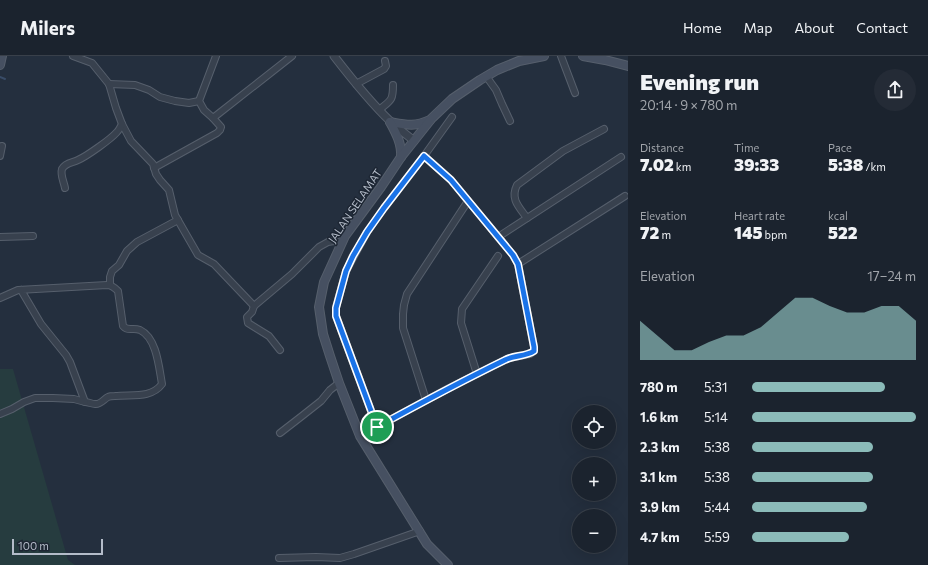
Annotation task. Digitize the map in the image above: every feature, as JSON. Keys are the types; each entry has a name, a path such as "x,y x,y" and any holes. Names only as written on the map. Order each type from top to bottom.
{"main road":[{"path":"0,65 2,56"},
{"path":"390,122 416,125 432,118 452,99 486,76 519,61 544,56"},
{"path":"583,56 628,66"},
{"name":"JALAN SELAMAT","path":"432,118 401,157 345,236 324,282 319,307 323,334 339,383 360,436 427,544 448,565"},
{"path":"390,122 399,139 402,149 401,157"}],"street":[{"path":"73,56 92,63 109,84 122,124 131,141 151,162 156,174 169,190 175,215 198,255 214,264 254,306"},
{"path":"154,168 220,130 221,126 204,110 199,101 216,56"},
{"path":"213,118 292,56"},
{"path":"334,56 356,84 390,122 414,141"},
{"path":"561,56 576,93"},
{"path":"356,84 384,68 386,66 385,61"},
{"path":"486,76 496,90 510,121"},
{"path":"109,84 135,86 149,90 160,97 175,101 189,103 199,101"},
{"path":"379,110 391,100 393,96 393,85"},
{"path":"377,427 336,316 336,308 346,271 367,232 452,117"},
{"path":"65,188 64,181 61,176 62,169 67,164 79,160 108,140 118,132 122,124"},
{"path":"527,218 515,200 514,195 517,185 563,150 604,129"},
{"path":"0,156 2,146"},
{"path":"360,436 426,400 509,358 530,354 534,351 518,264 513,255 451,180 424,156"},
{"path":"498,237 621,157"},
{"path":"518,264 625,196"},
{"path":"426,400 403,328 404,304 407,294 468,201"},
{"path":"110,285 112,271 119,265 127,251 137,242 178,220"},
{"path":"0,237 33,236"},
{"path":"280,350 269,336 248,323 247,317 252,312 254,306 292,274 319,247 328,242 334,241 341,243"},
{"path":"477,374 461,323 462,309 498,256"},
{"path":"0,298 18,290 110,285 118,291 123,326 126,329 136,329 146,334 156,351 162,384 160,388 146,394 107,397 99,404 74,399 35,398 0,414"},
{"path":"21,290 41,324 66,355 85,402"},
{"path":"280,432 321,401 330,390 339,383"},
{"path":"279,558 316,556 340,558 420,532"}],"green space":[{"path":"0,369 13,369 68,560 75,565 0,565"}],"waterway":[{"path":"0,77 5,79"}],"route":[{"path":"424,156 451,180 513,255 518,264 534,351 530,354 509,358 448,388 377,427 336,316 336,308 346,271 353,256 367,232 384,208 424,156"}]}
